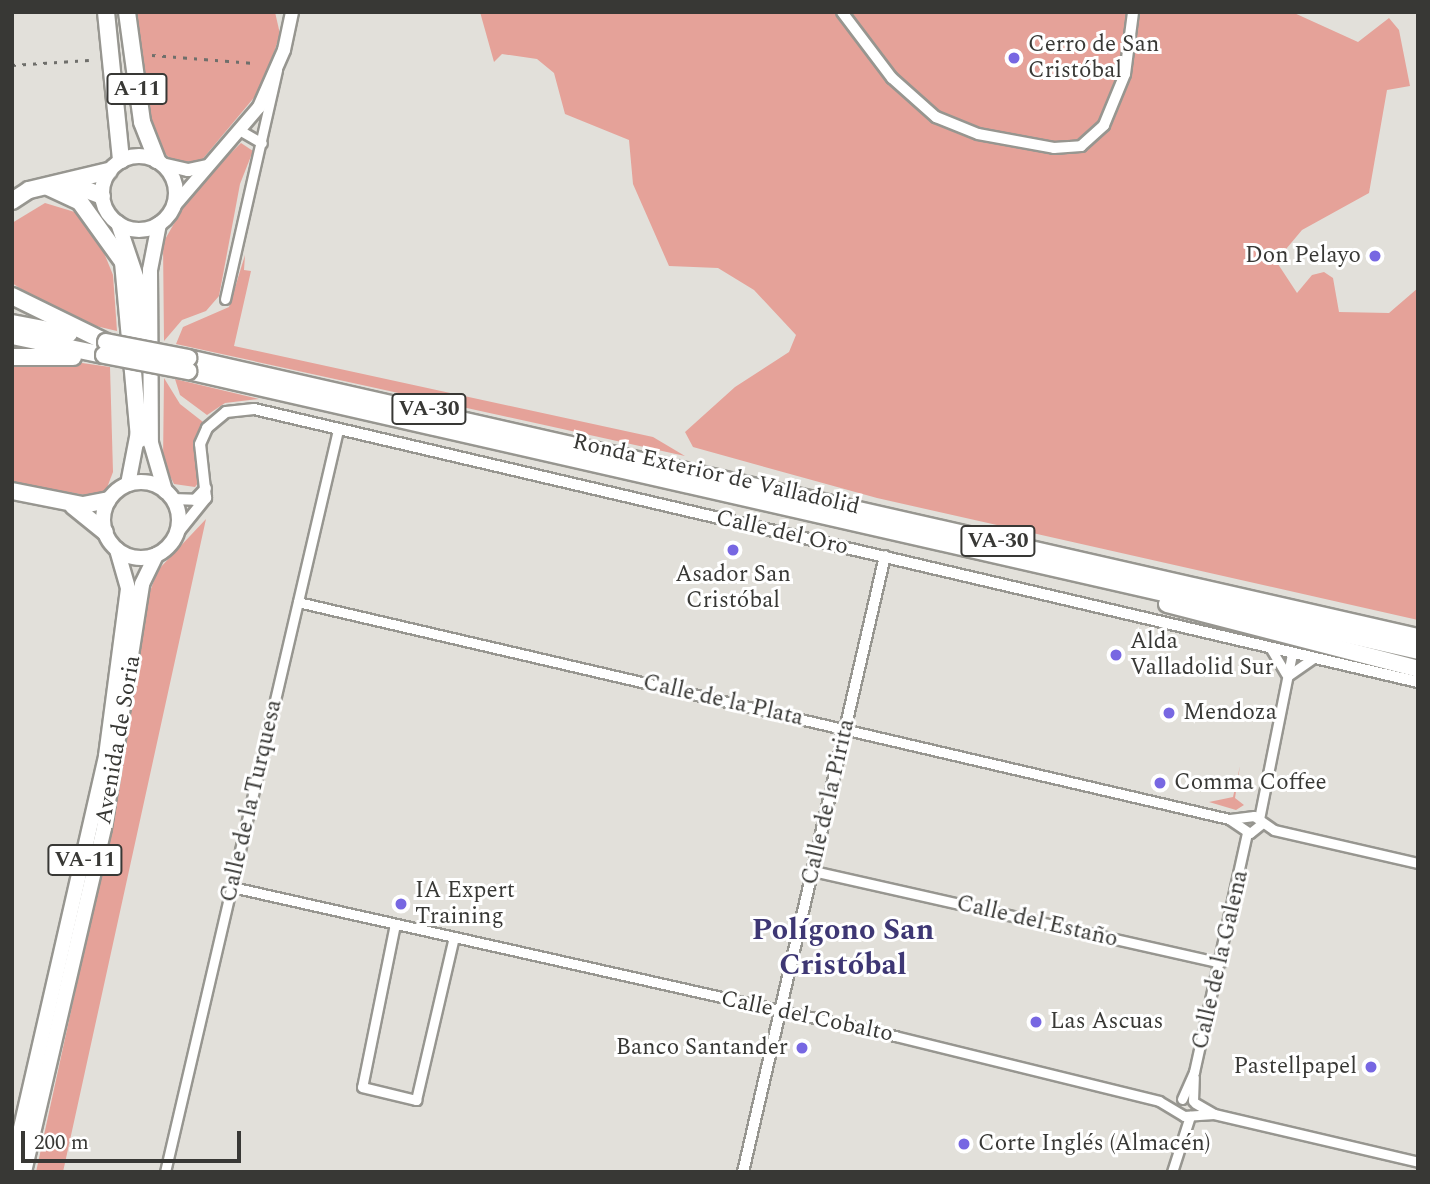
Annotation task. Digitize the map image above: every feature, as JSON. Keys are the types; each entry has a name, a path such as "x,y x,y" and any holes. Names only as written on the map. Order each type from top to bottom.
{"highway":[{"name":"A-11","path":"106,12 115,166"},
{"name":"A-11","path":"127,12 142,122 160,162"},
{"path":"12,201 48,187 71,184 115,166 160,162 174,181 174,206 159,224 150,270 151,443 179,519 176,535"},
{"path":"102,196 115,166"},
{"path":"71,184 102,196 118,223 137,279 139,439 128,484"},
{"path":"48,187 80,202 123,262 139,439"},
{"path":"118,223 138,230 159,224"},
{"path":"12,296 105,348"},
{"name":"Ronda Exterior de Valladolid","path":"12,323 105,348"},
{"name":"Ronda Exterior de Valladolid","path":"12,336 105,348 188,364 707,481 1289,606 1418,637"},
{"path":"12,357 105,348"},
{"name":"Ronda Exterior de Valladolid","path":"707,481 1065,571 1418,651"},
{"path":"12,491 68,503 108,500 128,484 147,482 169,495"},
{"path":"105,532 108,500"},
{"path":"68,503 105,532"},
{"name":"VA-11","path":"105,532 117,550"},
{"name":"VA-11","path":"156,555 176,535"},
{"path":"117,550 133,557 156,555"},
{"name":"Avenida de Soria","path":"12,1167 106,756 128,588 117,550"},
{"name":"Avenida de Soria","path":"27,1168 104,828 142,584 156,555"},
{"path":"1065,571 1194,612 1418,669"},
{"path":"1289,606 1418,628"}],"main road":[{"path":"174,206 207,166 242,131 277,70 292,12"},
{"path":"160,162 188,170 207,166"}],"street":[{"path":"842,12 886,71 936,117 970,131 1054,148 1081,146 1099,133 1125,74 1133,12"},
{"path":"225,299 277,70"},
{"path":"242,131 262,143"},
{"name":"Calle del Oro","path":"208,482 202,439 226,412 254,410 885,555 1312,659 1418,682"},
{"name":"Calle de la Turquesa","path":"165,1172 338,430"},
{"path":"169,495 195,500 208,482"},
{"path":"176,535 204,503 208,482"},
{"name":"Calle de la Pirita","path":"743,1172 885,555"},
{"name":"Calle de la Plata","path":"299,602 1252,825"},
{"path":"1271,649 1284,664 1286,680"},
{"path":"1292,654 1252,825 1418,863"},
{"path":"1286,680 1312,659"},
{"name":"Calle de la Galena","path":"1179,1142 1180,1106 1194,1072 1252,825"},
{"name":"Calle del Estaño","path":"813,871 1220,964"},
{"name":"Calle del Cobalto","path":"232,887 1180,1106"},
{"path":"395,924 362,1087 416,1100 454,937"},
{"name":"Calle de la Galena","path":"1172,1172 1179,1142 1194,1102 1194,1072"},
{"path":"1180,1106 1194,1102 1214,1114"},
{"path":"1180,1106 1191,1115 1214,1114 1418,1162"}],"shaded area":[{"path":"134,12 275,12 280,34 263,87 201,161 174,162 161,150 149,119"},
{"path":"480,12 1292,12 1358,42 1389,18 1399,30 1410,86 1387,90 1369,193 1302,230 1276,261 1297,293 1312,275 1324,272 1333,278 1339,312 1389,313 1418,288 1418,620 877,498 693,447 685,432 735,387 789,352 796,335 754,290 718,268 669,266 633,184 629,140 565,114 554,73 537,59 502,54 494,62"},
{"path":"241,143 253,151 240,184 219,296 206,311 182,320 164,341 163,243 193,190"},
{"path":"45,203 78,213 98,238 113,275 117,331 66,319 12,283 12,223"},
{"path":"245,255 244,270 251,271 234,346 653,437 685,456 176,344 183,327 229,307"},
{"path":"61,360 110,367 113,472 105,493 96,497 12,482 12,362"},
{"path":"164,378 180,404 203,422 195,440 201,479 195,487 174,484 163,462"},
{"path":"175,379 259,399 225,403 207,415 180,395"},
{"path":"206,519 63,1172 36,1172 114,813 146,602 158,570"},
{"path":"1240,766 1235,798 1244,805 1236,810 1209,802 1233,797"}],"railway":[{"path":"152,55 254,63"},
{"path":"12,65 89,60"}],"place":[{"name":"Cerro de San Cristóbal","path":"1014,58"},
{"name":"Don Pelayo","path":"1375,256"},
{"name":"Asador San Cristóbal","path":"733,550"},
{"name":"Alda Valladolid Sur","path":"1116,655"},
{"name":"Mendoza","path":"1169,713"},
{"name":"Comma Coffee","path":"1160,783"},
{"name":"IA Expert Training","path":"401,904"},
{"name":"Las Ascuas","path":"1036,1022"},
{"name":"Banco Santander","path":"802,1048"},
{"name":"Pastellpapel","path":"1371,1067"},
{"name":"Corte Inglés (Almacén)","path":"964,1144"}],"district":[{"name":"Polígono San Cristóbal","path":"843,947"}]}
